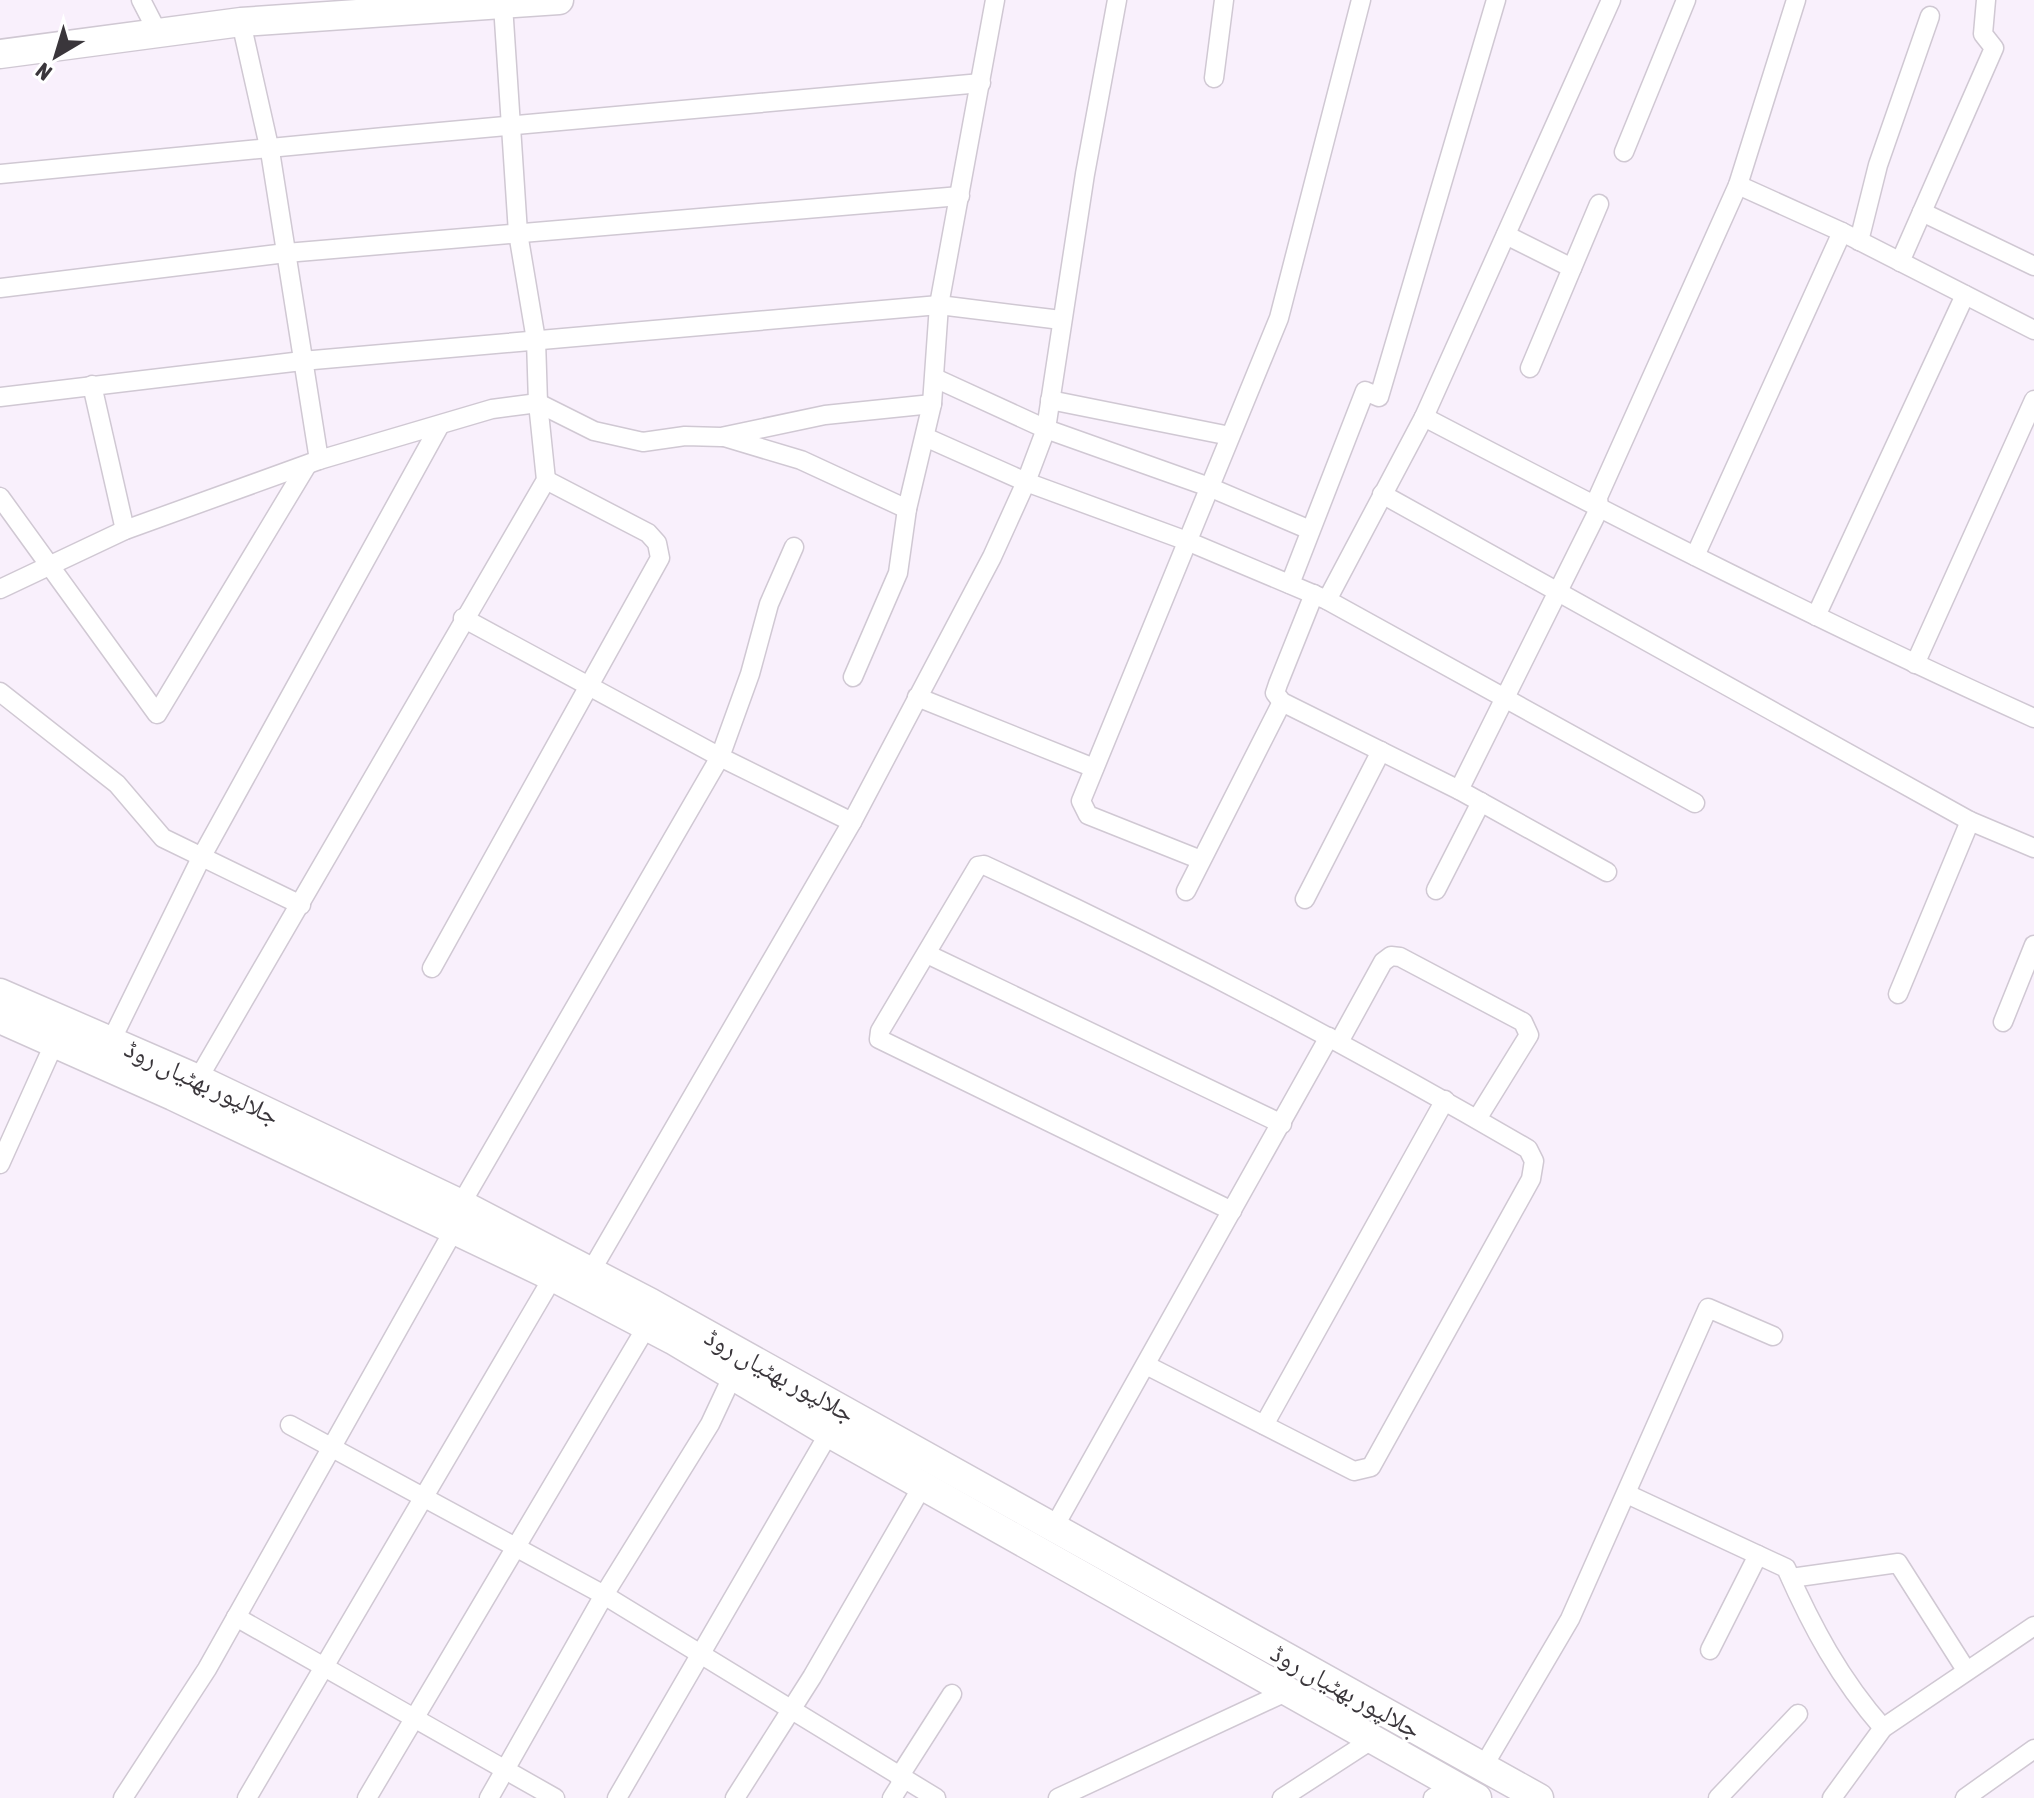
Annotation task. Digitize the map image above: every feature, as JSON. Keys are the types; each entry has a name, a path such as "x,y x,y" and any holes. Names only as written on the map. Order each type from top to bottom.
{"main road":[{"path":"0,54 158,33 255,14 399,6 503,5 559,0"},
{"name":"جلالپور بھٹیاں روڈ","path":"0,993 198,1079 458,1216 553,1277 647,1326 829,1433 1373,1739 1455,1794"},
{"name":"جلالپور بھٹیاں روڈ","path":"0,1019 591,1271 1539,1798"}],"street":[{"path":"141,0 158,33"},
{"path":"853,677 898,573 907,509 937,379 939,305 995,0"},
{"path":"591,1271 852,822 992,557 1026,482 1046,429 1061,320 1117,0"},
{"path":"1214,78 1224,0"},
{"path":"1201,860 1088,815 1081,801 1279,318 1361,0"},
{"path":"1290,584 1365,391 1379,397 1496,0"},
{"path":"1607,872 1459,790 1282,702 1275,693 1321,597 1424,417 1611,0"},
{"path":"1624,152 1686,0"},
{"path":"1459,790 1599,509 1598,497 1738,185 1796,0"},
{"path":"1900,262 1994,48 1983,34 1986,0"},
{"path":"198,1079 301,905 463,618 546,480 538,403 536,340 518,233 503,5"},
{"path":"0,497 46,566 157,714 313,463 302,361 270,151 255,14"},
{"path":"1695,556 1851,237 1930,16"},
{"path":"0,174 270,151 510,123 981,83"},
{"path":"1738,185 1851,237 2034,330"},
{"path":"0,288 286,253 960,196"},
{"path":"1530,368 1599,204"},
{"path":"1922,212 2034,266"},
{"path":"1506,235 1572,268"},
{"path":"1816,616 1965,295"},
{"path":"0,397 302,361 939,305 1061,320"},
{"path":"937,379 1046,429 1209,487 1310,530"},
{"path":"92,385 125,530"},
{"path":"1050,400 1230,436"},
{"path":"1915,664 2034,400"},
{"path":"0,589 125,530 313,463 492,409 538,403 594,431 643,442 685,436 721,437 825,415 932,404"},
{"path":"1424,417 1599,509 1915,664 2034,718"},
{"path":"111,1041 202,856 440,425"},
{"path":"721,437 801,460 907,509"},
{"path":"925,437 1026,482 1187,541 1321,597 1695,803"},
{"path":"432,968 660,558 657,543 648,533 546,480"},
{"path":"1382,494 1970,821 2034,848"},
{"path":"123,1798 207,1669 458,1216 720,757 750,674 769,604 794,547"},
{"path":"463,618 720,757 852,822"},
{"path":"0,692 117,784 163,838 301,905"},
{"path":"917,697 1094,768"},
{"path":"1186,891 1282,702"},
{"path":"1305,899 1381,751"},
{"path":"1436,890 1481,802"},
{"path":"1898,994 1970,821"},
{"path":"1146,1365 1354,1471 1371,1467 1531,1179 1534,1161 1528,1149 1445,1100 1133,934 984,865 973,873 880,1031 879,1039 1232,1211"},
{"path":"2003,1022 2034,945"},
{"path":"927,954 1282,1124"},
{"path":"1053,1529 1282,1124 1383,962 1391,956 1400,957 1529,1028 1529,1035 1477,1119"},
{"path":"0,1164 54,1044"},
{"path":"1264,1425 1445,1100"},
{"path":"247,1798 553,1277"},
{"path":"1483,1767 1570,1619 1708,1308 1773,1336"},
{"path":"367,1798 647,1326"},
{"path":"489,1798 604,1595 710,1424 732,1377"},
{"path":"290,1425 604,1595 936,1798"},
{"path":"617,1798 829,1433"},
{"path":"735,1798 791,1710 923,1485"},
{"path":"1627,1494 1786,1568 1815,1633 1849,1689 1883,1728"},
{"path":"1710,1650 1758,1555"},
{"path":"1791,1578 1898,1563 1966,1670"},
{"path":"236,1617 555,1798"},
{"path":"1832,1798 1883,1728 2034,1626"},
{"path":"1058,1798 1288,1691"},
{"path":"892,1798 952,1694"},
{"path":"1718,1798 1798,1714"},
{"path":"1282,1798 1373,1739"},
{"path":"1965,1798 2034,1749"}]}
